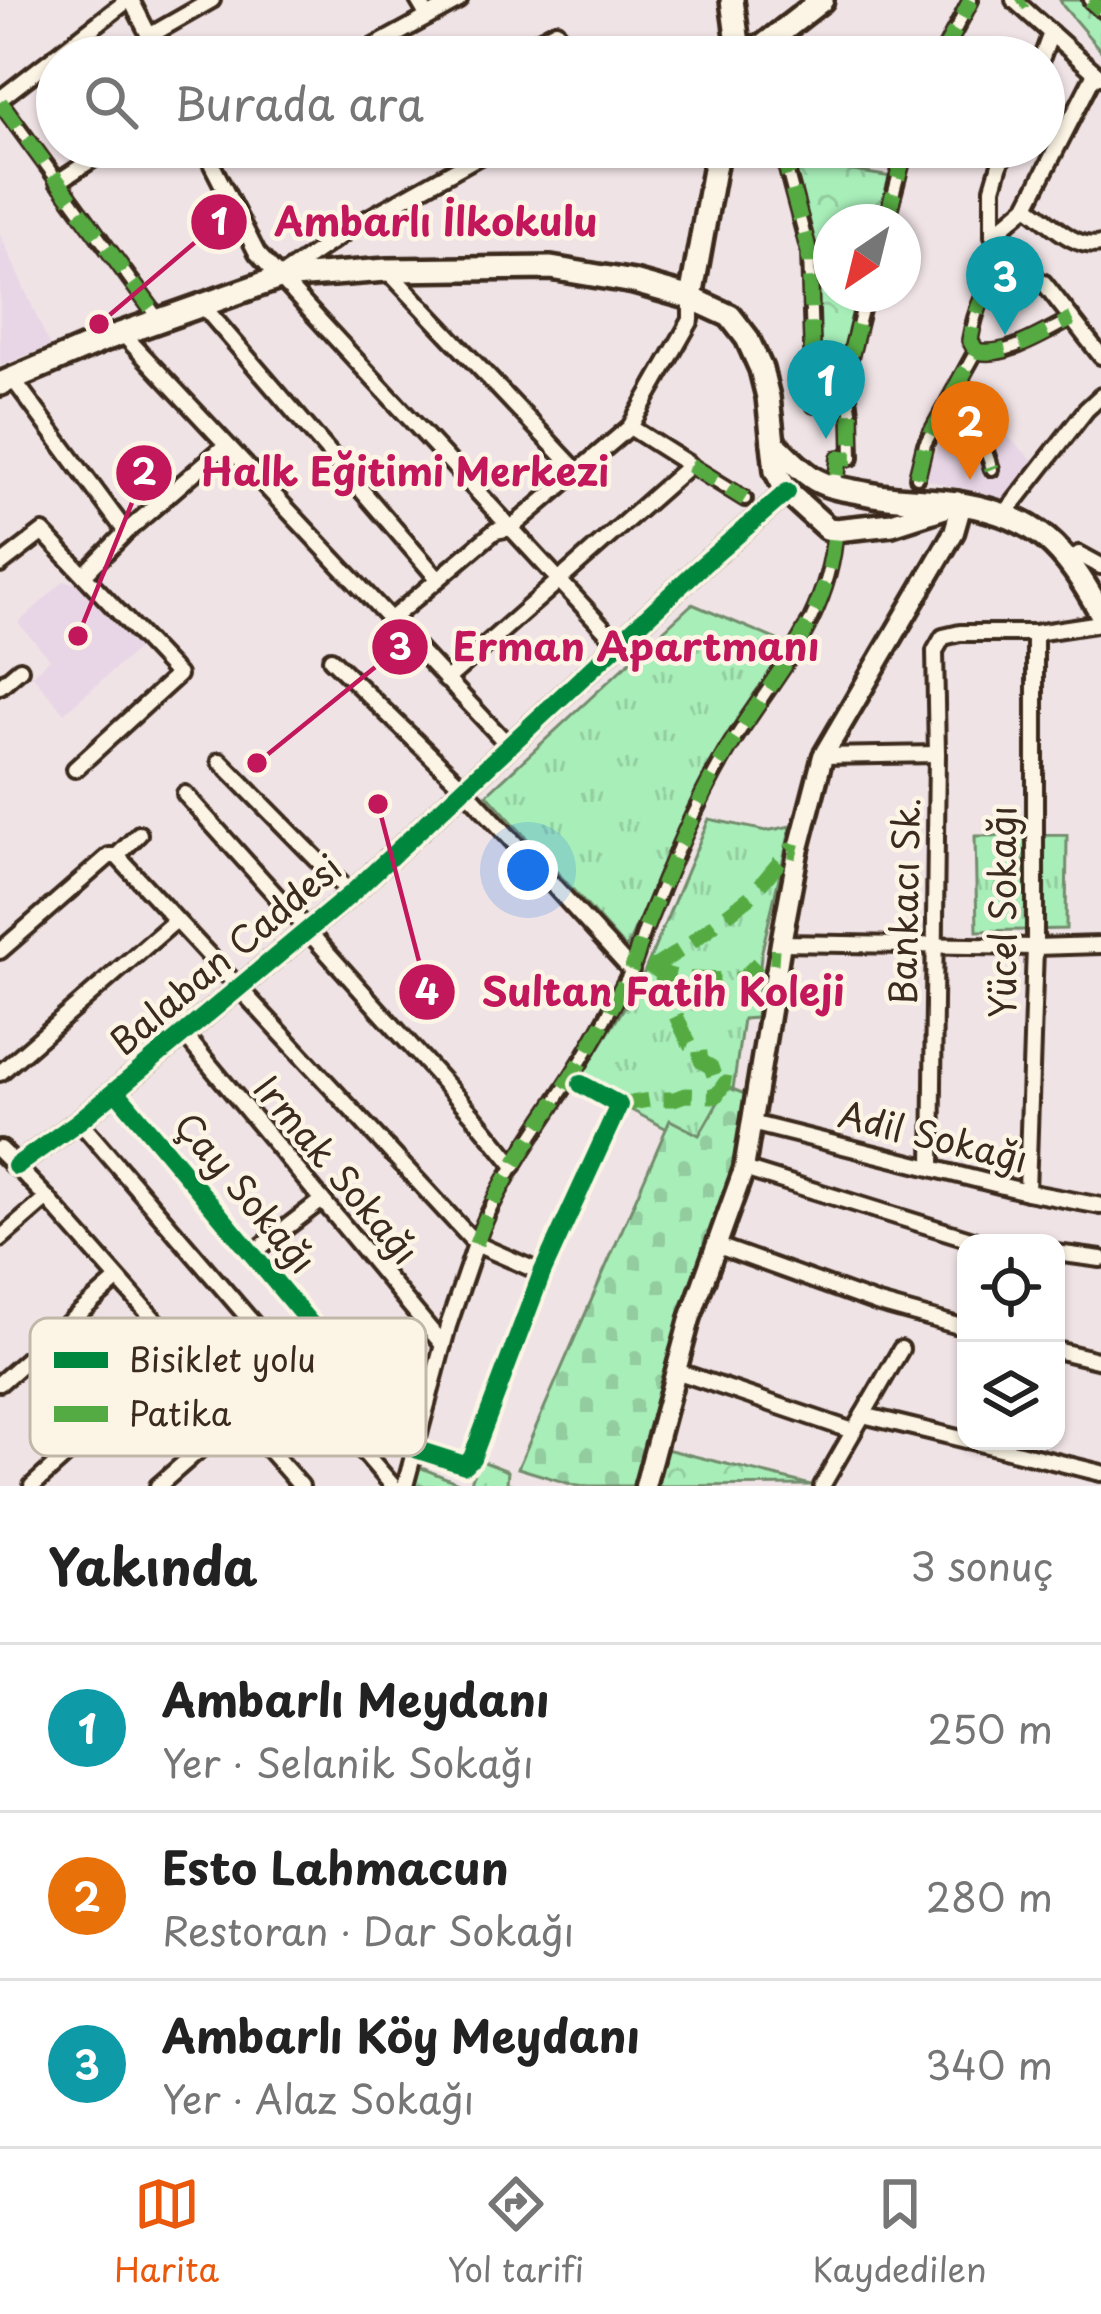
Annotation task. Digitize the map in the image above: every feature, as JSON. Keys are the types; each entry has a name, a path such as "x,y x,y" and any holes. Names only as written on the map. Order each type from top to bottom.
{"main road":[{"path":"732,0 737,36"},
{"path":"761,36 802,0"},
{"path":"776,36 822,0"},
{"path":"691,298 714,168"},
{"path":"6,381 159,319 279,278 386,270 551,268 634,282 691,298 730,316 761,369 776,471 788,492 833,527 892,524 960,503"},
{"path":"773,443 850,497 853,514 833,527"},
{"path":"788,492 803,479 830,482 892,499 960,503 1023,521 1069,561 1101,613"},
{"path":"830,482 817,500 833,527"},
{"path":"645,1486 690,1319 744,1169 798,852 823,756 954,532 960,503"}],"street":[{"path":"83,36 130,0 149,35 204,2"},
{"path":"418,0 428,17"},
{"path":"393,36 459,0"},
{"path":"952,36 971,0"},
{"path":"1090,0 1101,10"},
{"path":"1019,1 1054,36"},
{"path":"1065,46 1098,75 1065,136"},
{"path":"36,72 0,100 36,151"},
{"path":"48,168 159,319"},
{"path":"58,182 79,168"},
{"path":"214,168 257,253 619,644"},
{"path":"279,278 356,225 458,168"},
{"path":"787,168 809,252 814,405"},
{"path":"891,204 900,168"},
{"path":"999,168 993,188 993,235 1005,264 1044,283 1101,356"},
{"path":"993,235 1027,206 1048,168"},
{"path":"1027,206 1078,244 1094,248 1101,244"},
{"path":"1005,264 976,309 970,340 976,351 1005,350 1072,319"},
{"path":"386,270 577,471"},
{"path":"390,620 495,531 511,528 630,427 691,320 691,298"},
{"path":"203,306 438,580"},
{"path":"830,482 839,458 852,458 846,374 862,312"},
{"path":"122,333 510,747"},
{"path":"917,477 926,444 976,351"},
{"path":"6,381 126,532"},
{"path":"962,381 992,469"},
{"path":"1004,515 1101,396"},
{"path":"630,427 745,499"},
{"path":"84,575 226,445"},
{"path":"446,680 690,465"},
{"name":"Balaban Caddesi","path":"16,1166 116,1091 351,894 698,569 788,492"},
{"path":"426,1408 483,1223 631,970 696,808 725,754 797,648 833,562 833,527"},
{"path":"0,565 43,532 178,675 75,769"},
{"path":"1069,561 1079,554 1101,566"},
{"path":"1035,633 1101,623"},
{"name":"Bankacı Sk.","path":"932,1167 934,651 943,638 960,633 1035,633"},
{"name":"Yücel Sokağı","path":"1027,1192 1035,947 1035,633"},
{"path":"332,659 465,789 631,970"},
{"path":"0,686 20,669"},
{"path":"823,756 937,754"},
{"path":"220,761 351,894"},
{"path":"185,794 514,1165"},
{"path":"0,951 139,835"},
{"path":"117,856 476,1244 542,1273"},
{"path":"0,1073 176,921"},
{"path":"781,943 1101,945"},
{"name":"Irmak Sokağı","path":"183,1033 420,1318"},
{"path":"426,1453 465,1465 472,1458 542,1273 619,1105 581,1084"},
{"name":"Çay Sokağı","path":"116,1091 307,1318"},
{"path":"79,1121 249,1318"},
{"name":"Adil Sokağı","path":"752,1124 1101,1206"},
{"path":"0,1150 151,1318"},
{"path":"744,1169 957,1235"},
{"path":"0,1239 47,1198"},
{"path":"253,1253 322,1200"},
{"path":"718,1246 879,1304 957,1326"},
{"path":"1065,1254 1101,1259"},
{"path":"74,1318 117,1280"},
{"name":"Irmak Sokağı","path":"426,1325 443,1345"},
{"path":"821,1486 901,1349"},
{"path":"1065,1352 1101,1360"},
{"path":"0,1383 30,1357"},
{"path":"676,1371 854,1431"},
{"path":"863,1414 957,1437"},
{"path":"1009,1450 1101,1473"},
{"path":"32,1486 65,1456"},
{"path":"158,1486 192,1456"},
{"path":"276,1456 302,1486"},
{"path":"368,1456 394,1486"},
{"path":"405,1486 413,1456"}],"shaded area":[{"path":"0,234 50,346 0,366"},
{"path":"1005,434 1033,460 1006,503 922,478 938,446 984,461"},
{"path":"64,581 76,583 139,648 64,713 32,675 50,659 18,623"}],"green space":[{"path":"1060,0 1101,0 1101,51 1063,6"},
{"path":"787,168 835,168 898,178 891,204 813,204 813,312 862,312 846,374 850,404 814,405 809,252"},
{"path":"692,604 789,645 696,792 626,949 487,794"},
{"path":"709,819 766,831 791,826 761,955 756,1018 743,1019 733,1089 726,1087 699,1136 670,1121 667,1129 578,1082 640,982"},
{"path":"1067,835 1066,929 977,931 975,836"},
{"path":"727,1087 750,1096 733,1168 681,1319 634,1486 577,1486 518,1468 670,1120 699,1135"},
{"path":"666,1449 811,1485 654,1486"},
{"path":"479,1460 508,1471 507,1483 519,1486 413,1486 417,1466 470,1485"}],"marked path":[{"path":"952,36 971,0"},
{"path":"1019,4 1025,0"},
{"path":"1090,0 1101,10"},
{"path":"0,102 36,151"},
{"path":"48,168 159,319"},
{"path":"787,168 809,252 814,405"},
{"path":"891,204 900,168"},
{"path":"917,477 925,444 976,351 970,340 978,308 1005,264"},
{"path":"837,475 839,458 852,458 846,374 862,312"},
{"path":"976,351 1001,351 1072,319"},
{"path":"962,381 992,469"},
{"path":"690,465 745,499"},
{"path":"476,1244 504,1182 583,1058 629,974 671,864 712,777 809,623 831,563 835,530"},
{"path":"654,967 750,897 790,850 798,852"},
{"path":"647,965 684,978 742,979 765,956 779,957"},
{"path":"662,974 664,991 689,1043 699,1047 701,1061 711,1067 719,1090"},
{"path":"619,1105 685,1095 716,1096 725,1083 737,1085"}],"cycle path":[{"path":"16,1166 79,1121 351,894 698,569 787,492"},
{"path":"426,1453 465,1465 472,1458 542,1273 619,1105 581,1084"},
{"path":"116,1091 306,1318"}],"place":[{"name":"Ambarlı İlkokulu","path":"99,324"},
{"name":"Ambarlı Köy Meydanı","path":"1005,335"},
{"name":"Ambarlı Meydanı","path":"826,439"},
{"name":"Esto Lahmacun","path":"970,480"},
{"name":"Halk Eğitimi Merkezi","path":"78,636"},
{"name":"Erman Apartmanı","path":"257,763"},
{"name":"Sultan Fatih Koleji","path":"378,804"}]}
